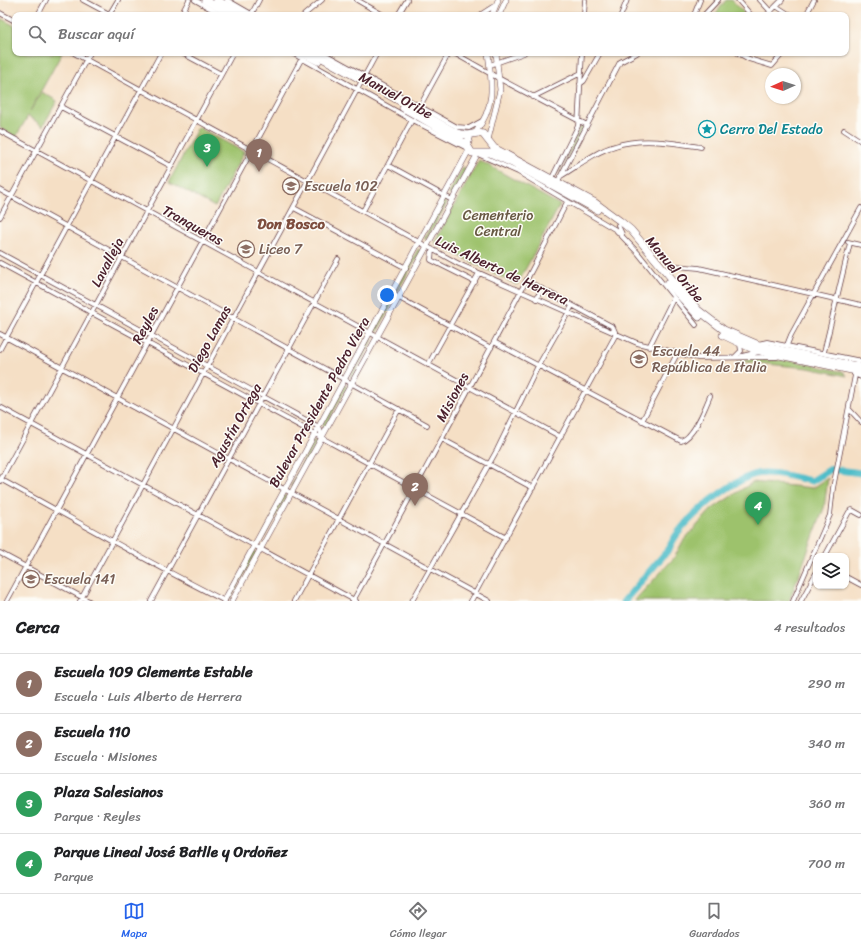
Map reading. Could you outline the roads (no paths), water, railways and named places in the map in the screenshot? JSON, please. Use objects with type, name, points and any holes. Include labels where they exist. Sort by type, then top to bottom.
[{"type":"highway","points":[[205,0],[227,10]]},
{"type":"highway","points":[[217,0],[227,10]]},
{"type":"highway","name":"Manuel Oribe","points":[[302,56],[361,82],[457,132],[483,134],[494,148],[603,207],[631,230],[687,298],[706,318],[724,330],[757,345],[858,367]]},
{"type":"highway","name":"Manuel Oribe","points":[[318,56],[468,148],[480,154],[490,154],[555,181],[603,213],[644,250],[690,309],[721,333],[740,344],[785,357],[858,367]]},
{"type":"highway","points":[[468,148],[473,134]]},
{"type":"highway","points":[[480,154],[487,150],[488,141]]},
{"type":"street","points":[[40,12],[46,0]]},
{"type":"street","points":[[83,0],[105,12]]},
{"type":"street","points":[[112,12],[118,0]]},
{"type":"street","points":[[183,12],[189,0]]},
{"type":"street","points":[[195,0],[227,10]]},
{"type":"street","points":[[252,12],[259,0]]},
{"type":"street","points":[[308,12],[322,0]]},
{"type":"street","points":[[357,0],[378,12]]},
{"type":"street","points":[[400,12],[407,0]]},
{"type":"street","points":[[493,12],[494,6],[498,0]]},
{"type":"street","points":[[501,12],[506,0]]},
{"type":"street","points":[[584,12],[585,0]]},
{"type":"street","points":[[622,12],[627,0]]},
{"type":"street","points":[[695,12],[700,0]]},
{"type":"street","points":[[707,12],[718,0]]},
{"type":"street","points":[[738,0],[748,12]]},
{"type":"street","points":[[760,0],[768,12]]},
{"type":"street","points":[[770,12],[782,0]]},
{"type":"street","points":[[808,12],[814,0]]},
{"type":"street","points":[[485,12],[494,6]]},
{"type":"street","points":[[776,6],[785,12]]},
{"type":"street","points":[[0,13],[12,19]]},
{"type":"street","name":"Luis Alberto de Herrera","points":[[79,56],[420,242],[432,250],[479,273],[616,334],[649,347],[698,358],[785,357]]},
{"type":"street","points":[[0,218],[88,56]]},
{"type":"street","points":[[0,349],[90,181],[159,56]]},
{"type":"street","points":[[188,56],[221,74]]},
{"type":"street","name":"Lavalleja","points":[[0,480],[96,306],[230,56]]},
{"type":"street","name":"Reyles","points":[[7,601],[178,288],[302,56]]},
{"type":"street","points":[[327,56],[361,82],[420,106],[463,128],[475,126],[484,120]]},
{"type":"street","name":"Diego Lamas","points":[[81,599],[172,428],[208,366],[375,56]]},
{"type":"street","points":[[420,106],[447,56]]},
{"type":"street","points":[[459,56],[500,80],[587,125]]},
{"type":"street","points":[[473,134],[484,120],[491,97],[492,74],[488,56]]},
{"type":"street","points":[[488,141],[500,90],[496,56]]},
{"type":"street","points":[[490,65],[497,64],[517,56]]},
{"type":"street","points":[[555,181],[576,131],[578,121],[582,56]]},
{"type":"street","points":[[580,84],[584,81],[598,56]]},
{"type":"street","points":[[555,181],[587,125],[620,62],[631,56]]},
{"type":"street","points":[[743,56],[748,59],[772,66],[780,56]]},
{"type":"street","points":[[533,97],[581,73]]},
{"type":"street","name":"Manuel Oribe","points":[[361,82],[412,120],[468,148]]},
{"type":"street","points":[[61,107],[171,166]]},
{"type":"street","points":[[363,211],[412,120]]},
{"type":"street","points":[[844,130],[861,141]]},
{"type":"street","name":"Tranqueras","points":[[0,131],[314,304],[561,437]]},
{"type":"street","points":[[555,181],[609,148],[620,144],[668,143],[701,147]]},
{"type":"street","name":"Bulevar Presidente Pedro Viera","points":[[224,601],[392,294],[463,162],[468,148]]},
{"type":"street","name":"Manuel Oribe","points":[[480,154],[518,172],[567,202],[612,226],[623,236],[673,299],[696,325]]},
{"type":"street","name":"Bulevar Presidente Pedro Viera","points":[[232,601],[426,246],[470,167],[480,154]]},
{"type":"street","points":[[463,162],[465,167],[470,167]]},
{"type":"street","points":[[388,165],[452,200]]},
{"type":"street","points":[[0,190],[288,349],[352,382],[427,425]]},
{"type":"street","name":"Misiones","points":[[354,601],[470,388],[567,202]]},
{"type":"street","points":[[294,208],[406,268]]},
{"type":"street","points":[[787,345],[791,335],[861,208]]},
{"type":"street","points":[[618,225],[623,236]]},
{"type":"street","points":[[843,241],[861,245]]},
{"type":"street","points":[[824,352],[850,243]]},
{"type":"street","points":[[432,250],[431,260],[475,282]]},
{"type":"street","points":[[0,253],[319,427],[323,434],[322,438]]},
{"type":"street","name":"Agustín Ortega","points":[[151,601],[338,259]]},
{"type":"street","points":[[0,263],[506,538]]},
{"type":"street","points":[[665,271],[676,266],[699,268],[861,305]]},
{"type":"street","points":[[428,365],[479,273]]},
{"type":"street","points":[[471,601],[616,334],[613,328],[527,281]]},
{"type":"street","points":[[536,299],[542,289]]},
{"type":"street","points":[[392,294],[491,348]]},
{"type":"street","points":[[554,306],[558,298]]},
{"type":"street","points":[[649,347],[673,299]]},
{"type":"street","points":[[412,601],[488,464],[538,366],[572,306]]},
{"type":"street","points":[[0,334],[489,601]]},
{"type":"street","points":[[494,342],[673,438],[684,441],[701,416],[710,396]]},
{"type":"street","points":[[757,345],[767,342],[824,352],[858,367],[861,377]]},
{"type":"street","points":[[736,357],[741,351],[740,344]]},
{"type":"street","points":[[736,357],[773,349]]},
{"type":"street","points":[[642,421],[677,354]]},
{"type":"street","points":[[793,601],[830,515],[833,484],[839,451],[858,367]]},
{"type":"street","points":[[0,407],[198,514],[354,601]]},
{"type":"street","points":[[294,601],[399,409]]},
{"type":"street","points":[[849,409],[861,422]]},
{"type":"street","points":[[442,439],[533,488]]},
{"type":"street","points":[[0,480],[113,540],[167,572],[224,601]]},
{"type":"street","points":[[827,553],[849,512],[852,510],[861,514]]},
{"type":"street","points":[[0,553],[81,599],[89,601]]},
{"type":"street","points":[[802,601],[813,579]]},
{"type":"street","points":[[849,579],[861,585]]},
{"type":"waterway","points":[[624,601],[669,549],[674,539],[693,516],[732,485],[745,478],[763,473],[784,475],[812,481],[831,469],[861,473]]},
{"type":"place","name":"Cerro Del Estado","points":[[707,129]]},
{"type":"place","name":"Plaza Salesianos","points":[[207,167]]},
{"type":"place","name":"Escuela 109 Clemente Estable","points":[[259,172]]},
{"type":"place","name":"Escuela 102","points":[[291,186]]},
{"type":"place","name":"Liceo 7","points":[[246,249]]},
{"type":"place","name":"Escuela 44 República de Italia","points":[[639,359]]},
{"type":"place","name":"Escuela 110","points":[[415,506]]},
{"type":"place","name":"Parque Lineal José Batlle y Ordoñez","points":[[758,525]]},
{"type":"place","name":"Escuela 141","points":[[31,579]]},
{"type":"district","name":"Don Bosco","points":[[291,224]]},
{"type":"park label","name":"Cementerio Central","points":[[498,224]]}]
